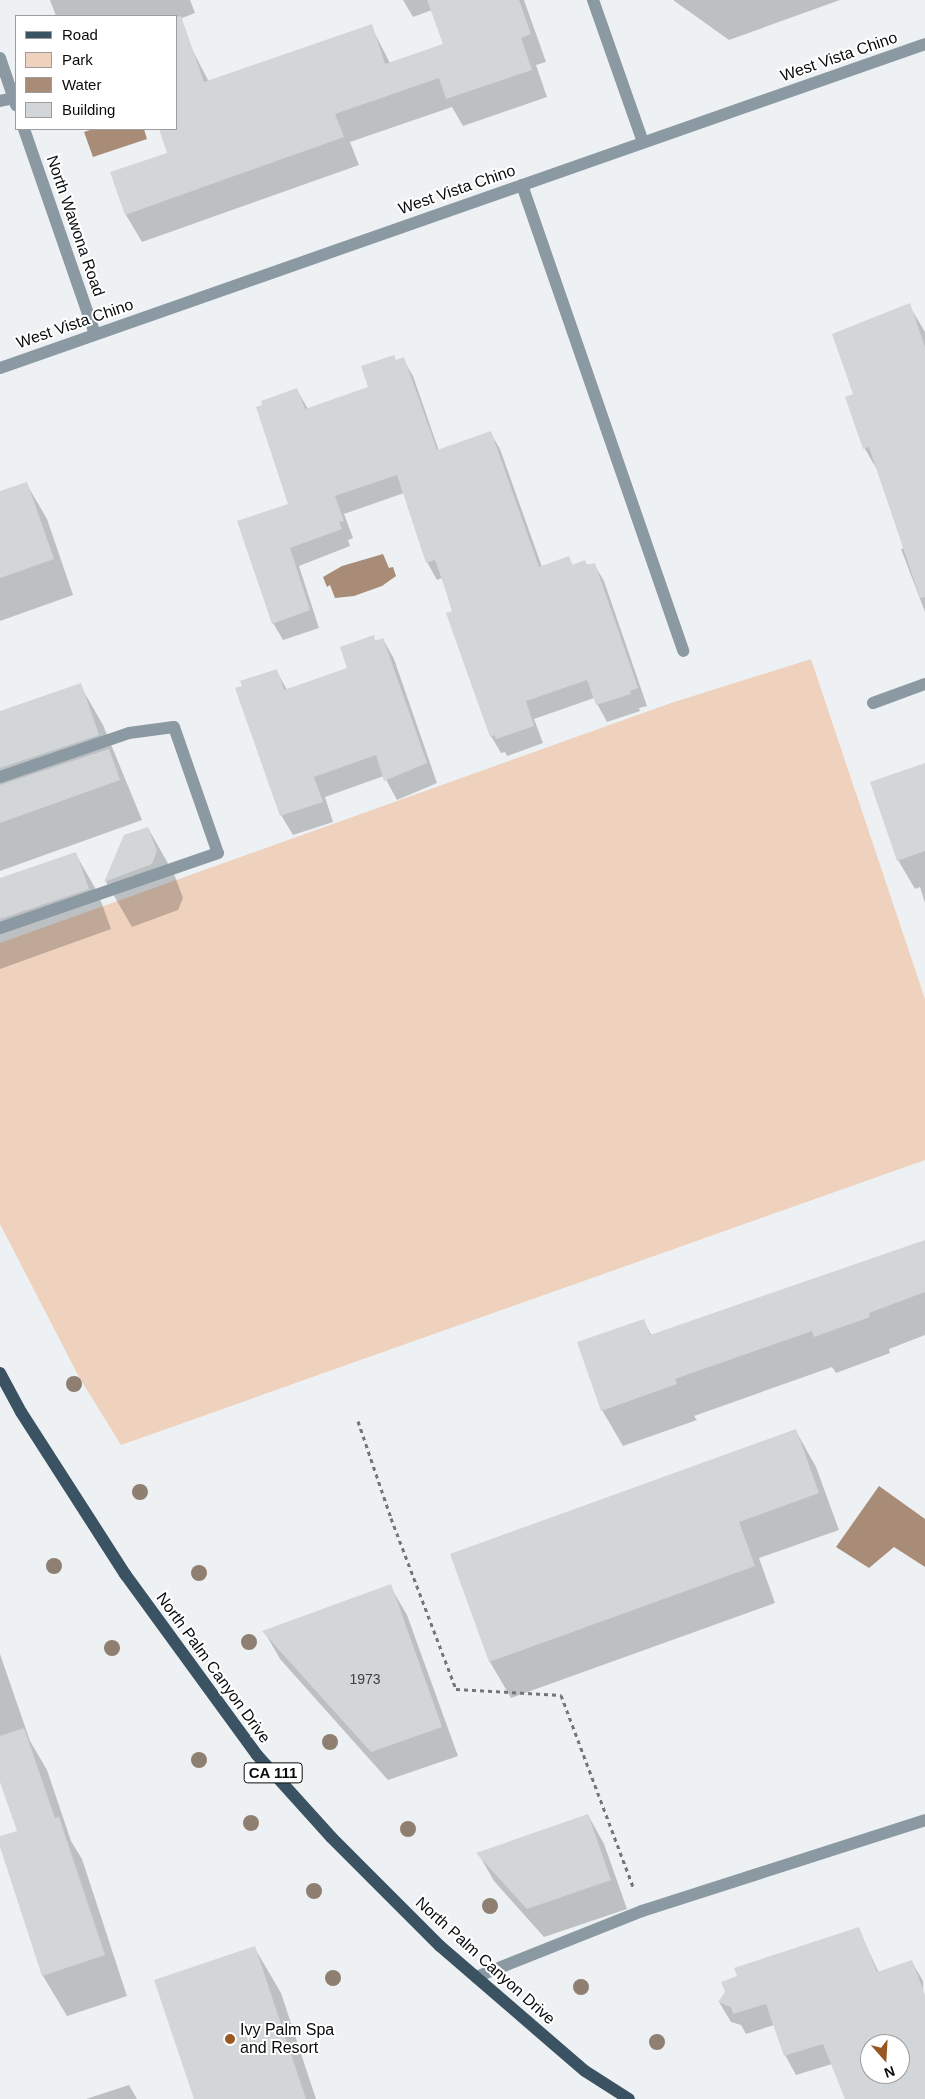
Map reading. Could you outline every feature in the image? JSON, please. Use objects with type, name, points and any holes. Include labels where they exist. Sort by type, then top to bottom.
[{"type":"main road","name":"North Palm Canyon Drive","points":[[0,1373],[21,1412],[126,1574],[256,1755],[331,1837],[440,1946],[585,2071],[629,2099]]},
{"type":"street","points":[[593,0],[643,142]]},
{"type":"street","name":"West Vista Chino","points":[[0,368],[643,142],[924,47]]},
{"type":"street","points":[[0,58],[15,101],[0,101]]},
{"type":"street","name":"North Wawona Road","points":[[24,130],[95,334]]},
{"type":"street","points":[[522,185],[683,651]]},
{"type":"street","points":[[873,702],[925,684]]},
{"type":"street","points":[[0,777],[129,733],[174,728],[218,853],[0,928]]},
{"type":"street","points":[[476,1977],[642,1911],[925,1820]]},
{"type":"path","points":[[358,1421],[391,1518],[456,1690],[561,1696],[642,1911]]},
{"type":"green space","points":[[811,659],[925,999],[925,1160],[121,1445],[79,1377],[0,1224],[0,943],[671,703]]},
{"type":"water","points":[[90,130],[144,130],[147,139],[93,157],[84,132]]},
{"type":"water","points":[[383,554],[389,568],[393,567],[396,576],[382,586],[354,596],[335,598],[330,585],[327,587],[323,577],[342,566]]},
{"type":"water","points":[[879,1486],[925,1519],[925,1567],[894,1547],[869,1568],[836,1547]]},
{"type":"building","points":[[427,0],[519,0],[531,34],[521,38],[532,70],[446,99],[439,78],[335,114],[344,137],[125,215],[110,172],[167,153],[159,130],[178,130],[178,17],[181,16],[204,82],[372,24],[385,64],[443,44]]},
{"type":"building","points":[[910,303],[925,347],[925,597],[920,598],[869,447],[863,449],[845,397],[853,394],[832,334]]},
{"type":"building","points":[[394,355],[396,360],[404,357],[437,450],[491,431],[539,567],[569,556],[572,565],[585,560],[587,565],[595,563],[638,688],[630,691],[631,694],[596,705],[587,680],[526,701],[534,726],[496,739],[494,735],[490,737],[446,613],[453,611],[435,560],[426,563],[397,475],[335,496],[344,521],[339,522],[342,529],[290,548],[310,610],[272,624],[237,521],[288,504],[256,407],[262,405],[261,401],[297,388],[305,409],[368,387],[361,366]]},
{"type":"building","points":[[27,482],[54,559],[0,578],[0,491]]},
{"type":"building","points":[[374,635],[375,641],[383,638],[427,763],[384,781],[376,755],[314,777],[323,802],[280,816],[235,688],[242,686],[240,681],[277,669],[284,690],[347,668],[340,647]]},
{"type":"building","points":[[81,683],[99,735],[0,768],[0,711]]},
{"type":"building","points":[[109,749],[120,780],[0,823],[0,785]]},
{"type":"building","points":[[925,763],[925,851],[897,861],[870,782]]},
{"type":"building","points":[[148,827],[157,851],[152,864],[104,882],[124,835]]},
{"type":"building","points":[[76,852],[89,889],[0,919],[0,878]]},
{"type":"building","points":[[925,1240],[925,1292],[869,1313],[870,1317],[814,1337],[812,1331],[675,1379],[677,1384],[601,1411],[577,1342],[644,1319],[650,1335]]},
{"type":"building","points":[[796,1429],[819,1493],[739,1522],[755,1566],[489,1662],[450,1554]]},
{"type":"building","points":[[391,1584],[442,1727],[371,1752],[262,1631]]},
{"type":"building","points":[[24,1728],[55,1818],[59,1817],[105,1955],[42,1976],[0,1847],[0,1836],[17,1831],[0,1782],[0,1736]]},
{"type":"building","points":[[588,1814],[611,1880],[527,1909],[476,1853]]},
{"type":"building","points":[[859,1927],[877,1972],[912,1960],[925,1995],[925,2099],[845,2099],[823,2044],[784,2056],[766,2004],[733,2014],[731,2007],[718,2002],[725,1992],[721,1982],[737,1976],[734,1968]]},
{"type":"building","name":"Ivy Palm Spa and Resort","points":[[255,1946],[306,2099],[194,2099],[154,1980]]},
{"type":"place","name":"Ivy Palm Spa and Resort","points":[[230,2039]]}]
